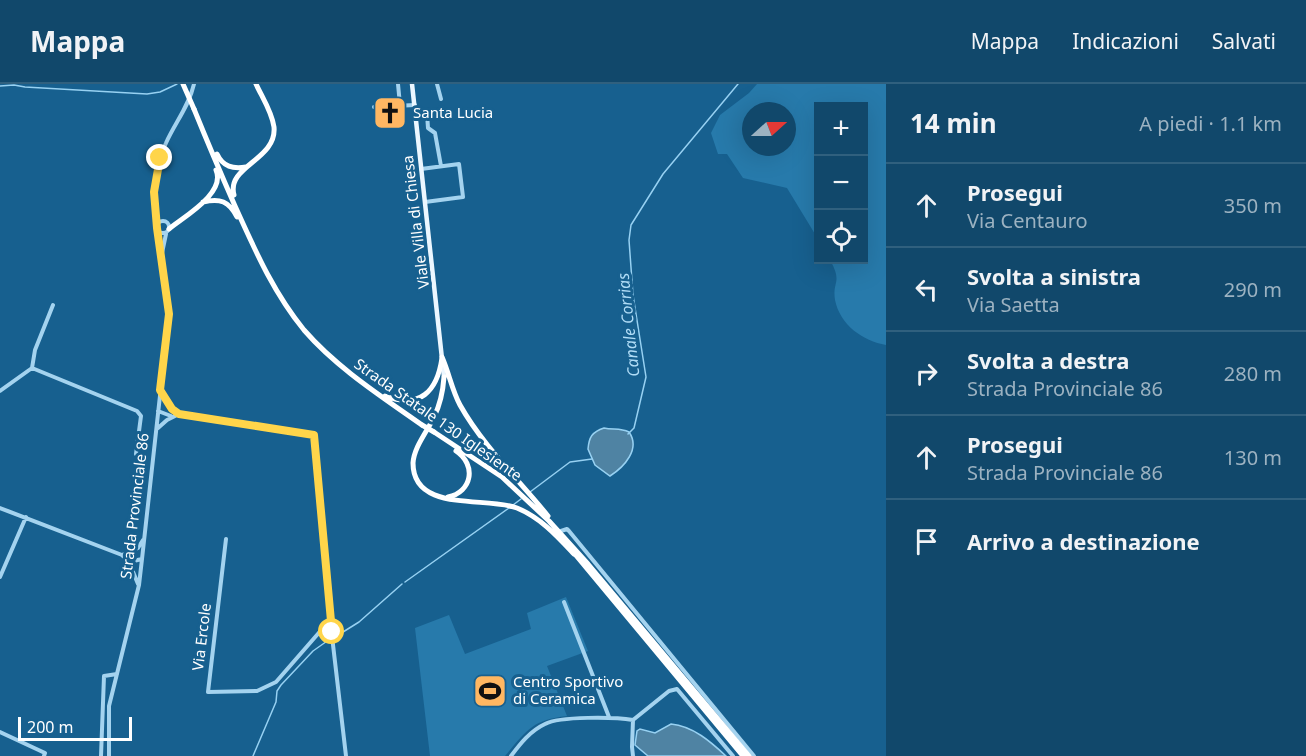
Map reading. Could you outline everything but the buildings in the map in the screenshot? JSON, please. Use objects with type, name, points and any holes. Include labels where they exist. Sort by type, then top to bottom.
[{"type":"highway","name":"Strada Statale 130 Iglesiente","points":[[183,84],[262,266],[279,296],[305,331],[336,361],[378,393],[528,496],[749,756]]},
{"type":"highway","points":[[251,242],[247,224],[233,190],[236,178],[267,150],[274,131],[270,113],[256,84]]},
{"type":"highway","points":[[203,132],[223,164],[235,168],[248,166]]},
{"type":"highway","points":[[167,226],[180,220],[203,202],[216,188],[219,180],[203,132]]},
{"type":"highway","points":[[203,202],[218,199],[226,202],[234,211],[251,242]]},
{"type":"highway","points":[[388,400],[408,400],[423,396],[435,385],[440,373],[442,357]]},
{"type":"highway","points":[[442,357],[455,395],[464,412],[484,440],[524,486],[528,496],[588,564]]},
{"type":"highway","points":[[444,377],[438,407],[417,449],[413,465],[416,478],[424,489],[445,498],[505,504],[514,507],[539,520],[574,554]]},
{"type":"highway","points":[[434,433],[464,457],[470,467],[466,486],[458,494],[445,498]]},
{"type":"highway","name":"Strada Statale 130 Iglesiente","points":[[549,521],[743,756]]},
{"type":"main road","name":"Viale Villa di Chiesa","points":[[412,84],[444,377]]},
{"type":"street","name":"Strada Provinciale 86","points":[[109,756],[110,706],[139,585],[169,314],[154,192],[160,158],[191,96],[194,84]]},
{"type":"street","points":[[398,84],[400,105]]},
{"type":"street","points":[[437,84],[441,99]]},
{"type":"street","points":[[374,107],[415,105]]},
{"type":"street","points":[[427,114],[428,128],[435,133],[441,166]]},
{"type":"street","points":[[422,169],[459,164],[463,197],[425,201]]},
{"type":"street","points":[[156,209],[167,226]]},
{"type":"street","name":"Strada Provinciale 86","points":[[162,257],[167,226]]},
{"type":"street","points":[[167,226],[163,234],[158,228],[167,226]]},
{"type":"street","points":[[0,391],[32,368],[39,340],[53,305]]},
{"type":"street","points":[[32,368],[137,411],[141,416],[136,454]]},
{"type":"street","points":[[160,390],[172,409],[179,414]]},
{"type":"street","points":[[158,411],[166,408],[172,409]]},
{"type":"street","points":[[158,411],[172,416]]},
{"type":"street","points":[[156,429],[172,416],[179,414],[314,435],[330,619],[346,756]]},
{"type":"street","points":[[0,508],[122,555],[129,562],[139,585]]},
{"type":"street","points":[[0,577],[26,517]]},
{"type":"street","points":[[561,531],[567,529],[570,531],[754,756]]},
{"type":"street","points":[[122,555],[138,548],[145,538]]},
{"type":"street","name":"Via Ercole","points":[[226,539],[208,692],[257,692],[276,682],[330,619]]},
{"type":"street","points":[[129,553],[142,559]]},
{"type":"street","points":[[129,562],[142,559]]},
{"type":"street","points":[[564,602],[609,717]]},
{"type":"street","points":[[101,756],[104,676],[117,674]]},
{"type":"street","points":[[511,756],[533,731],[547,722],[609,717],[633,720],[669,691],[677,689],[733,756]]},
{"type":"street","points":[[633,720],[633,756]]},
{"type":"street","points":[[0,732],[44,754]]},
{"type":"shaded area","points":[[757,84],[886,84],[886,345],[861,336],[842,317],[835,300],[837,278],[832,264],[868,264],[868,102],[814,102],[814,232],[787,188],[743,178],[727,154],[718,154],[711,133],[720,115]]},
{"type":"shaded area","points":[[604,428],[629,432],[633,445],[625,463],[610,476],[595,465],[588,449],[592,436]]},
{"type":"shaded area","name":"Centro Sportivo di Ceramica","points":[[566,597],[588,651],[547,666],[567,716],[546,720],[531,728],[505,756],[430,756],[415,628],[449,615],[465,654],[531,629],[527,613]]},
{"type":"shaded area","points":[[671,724],[694,731],[726,756],[648,756],[635,745],[637,731],[640,729],[655,733]]},
{"type":"waterway","points":[[0,86],[147,94],[160,92],[177,84]]},
{"type":"waterway","name":"Canale Corrias","points":[[628,434],[634,428],[646,377],[633,295],[629,240],[631,225],[663,174],[738,84]]},
{"type":"waterway","name":"Canale Corrias","points":[[530,492],[570,462],[592,459]]},
{"type":"waterway","name":"Canale Corrias","points":[[513,505],[521,499]]},
{"type":"waterway","name":"Canale Corrias","points":[[405,582],[509,508]]},
{"type":"waterway","name":"Canale Corrias","points":[[335,637],[359,622],[402,584]]},
{"type":"waterway","name":"Canale Corrias","points":[[253,756],[276,702],[277,691],[313,651],[330,639]]},
{"type":"place","name":"Santa Lucia","points":[[390,113]]},
{"type":"place","name":"Centro Sportivo di Ceramica","points":[[490,691]]},
{"type":"route","points":[[160,158],[154,192],[169,314],[160,390],[172,409],[179,414],[314,435],[332,632]]}]
